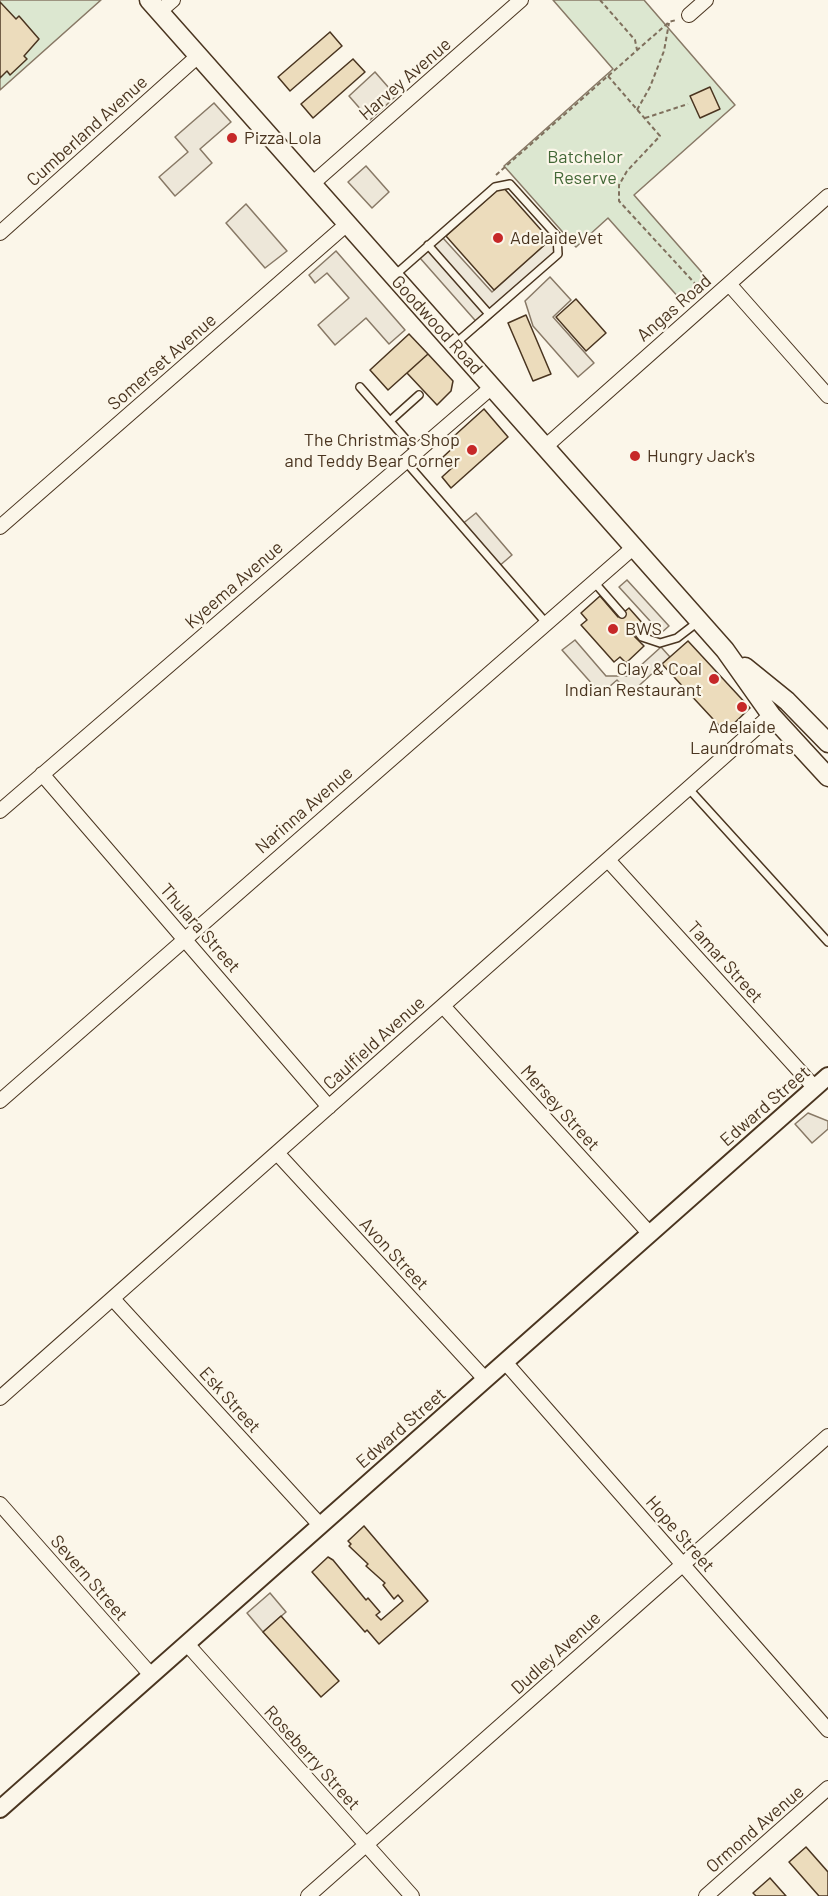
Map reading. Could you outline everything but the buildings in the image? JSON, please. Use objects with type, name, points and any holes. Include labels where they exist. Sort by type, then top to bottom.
[{"type":"main road","name":"Goodwood Road","points":[[160,4],[198,56],[725,650],[771,715],[828,777]]},
{"type":"main road","name":"Goodwood Road","points":[[725,650],[787,701],[828,743]]},
{"type":"street","name":"Harvey Avenue","points":[[312,184],[521,0]]},
{"type":"street","points":[[689,15],[706,0]]},
{"type":"street","name":"Cumberland Avenue","points":[[0,233],[198,56]]},
{"type":"street","name":"Angas Road","points":[[545,447],[828,196]]},
{"type":"street","name":"Somerset Avenue","points":[[0,527],[348,224]]},
{"type":"street","points":[[729,284],[828,396]]},
{"type":"street","name":"Kyeema Avenue","points":[[0,811],[492,387]]},
{"type":"street","name":"Narinna Avenue","points":[[0,1101],[633,547]]},
{"type":"street","name":"Caulfield Avenue","points":[[0,1398],[771,715]]},
{"type":"street","name":"Thulara Street","points":[[42,774],[329,1107]]},
{"type":"street","name":"Tamar Street","points":[[608,860],[822,1082]]},
{"type":"street","name":"Mersey Street","points":[[443,1006],[650,1234]]},
{"type":"street","name":"Edward Street","points":[[0,1809],[822,1082]]},
{"type":"street","name":"Avon Street","points":[[277,1153],[485,1379]]},
{"type":"street","name":"Esk Street","points":[[113,1299],[320,1526]]},
{"type":"street","name":"Hope Street","points":[[506,1362],[828,1730]]},
{"type":"street","name":"Dudley Avenue","points":[[308,1896],[828,1436]]},
{"type":"street","name":"Severn Street","points":[[0,1504],[151,1675]]},
{"type":"street","name":"Roseberry Street","points":[[187,1644],[412,1896]]},
{"type":"street","name":"Ormond Avenue","points":[[706,1896],[828,1788]]},
{"type":"lane","points":[[394,276],[495,187],[510,183],[557,236],[558,254],[454,345]]},
{"type":"lane","points":[[429,245],[489,314]]},
{"type":"lane","points":[[360,387],[417,452]]},
{"type":"lane","points":[[390,421],[419,394]]},
{"type":"lane","points":[[406,462],[547,624]]},
{"type":"lane","points":[[594,582],[622,614]]},
{"type":"lane","points":[[638,632],[660,643],[677,638],[699,621]]},
{"type":"lane","points":[[688,789],[828,942]]},
{"type":"path","points":[[600,0],[635,40],[637,50]]},
{"type":"path","points":[[493,177],[669,22],[689,15]]},
{"type":"path","points":[[637,110],[650,87],[661,58],[669,22]]},
{"type":"path","points":[[608,76],[660,136],[627,171],[619,184],[619,201],[710,300]]},
{"type":"path","points":[[645,118],[688,104]]},
{"type":"green space","points":[[0,0],[101,0],[0,90]]},
{"type":"green space","name":"Batchelor Reserve","points":[[553,0],[644,0],[735,105],[634,195],[706,277],[680,299],[608,218],[576,247],[504,166],[613,69]]},
{"type":"shaded area","points":[[375,72],[396,96],[370,120],[349,96]]},
{"type":"shaded area","points":[[214,103],[231,122],[200,149],[212,163],[175,196],[159,177],[188,152],[175,137]]},
{"type":"shaded area","points":[[366,166],[389,192],[372,208],[348,182]]},
{"type":"shaded area","points":[[246,204],[287,251],[265,268],[226,223]]},
{"type":"shaded area","points":[[443,238],[492,292],[550,240],[562,254],[481,327],[420,258]]},
{"type":"shaded area","points":[[336,251],[405,330],[389,344],[366,318],[335,345],[318,325],[349,298],[327,273],[315,283],[309,275]]},
{"type":"shaded area","points":[[550,277],[571,300],[553,317],[594,363],[578,377],[533,326],[525,301]]},
{"type":"shaded area","points":[[476,513],[512,555],[498,567],[461,525]]},
{"type":"shaded area","points":[[627,580],[669,626],[661,633],[619,587]]},
{"type":"shaded area","points":[[575,640],[606,676],[629,676],[661,647],[670,657],[630,694],[617,680],[601,694],[562,650]]},
{"type":"shaded area","points":[[808,1113],[828,1121],[828,1129],[812,1143],[795,1124]]},
{"type":"shaded area","points":[[270,1593],[286,1612],[263,1632],[247,1613]]},
{"type":"place","name":"Pizza Lola","points":[[232,138]]},
{"type":"place","name":"AdelaideVet","points":[[498,238]]},
{"type":"place","name":"The Christmas Shop and Teddy Bear Corner","points":[[472,450]]},
{"type":"place","name":"Hungry Jack's","points":[[635,456]]},
{"type":"place","name":"BWS","points":[[613,629]]},
{"type":"place","name":"Clay & Coal Indian Restaurant","points":[[714,679]]},
{"type":"place","name":"Adelaide Laundromats","points":[[742,707]]}]
